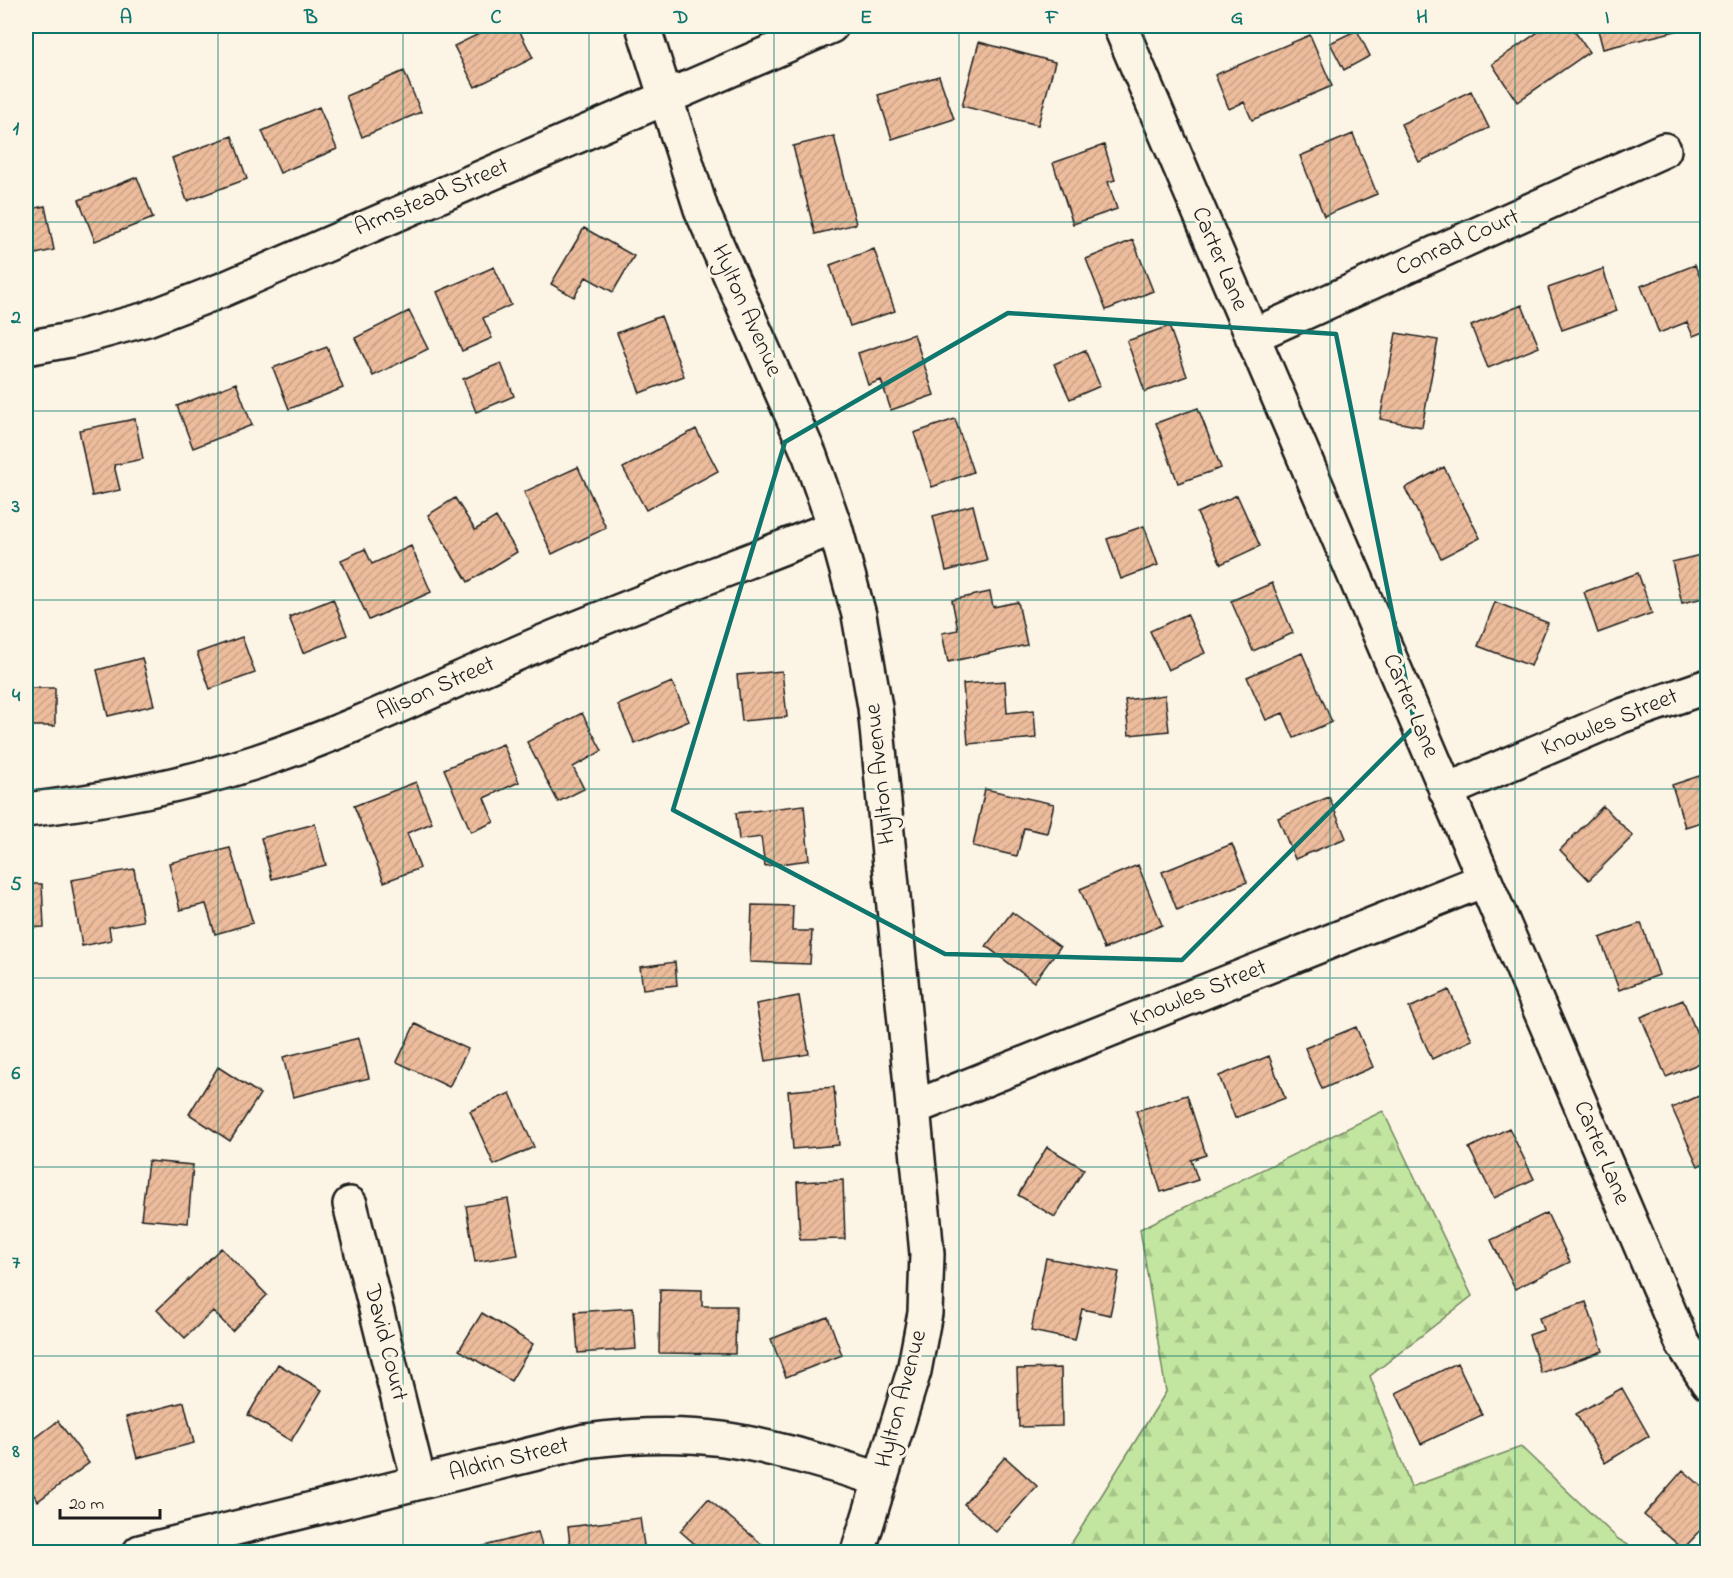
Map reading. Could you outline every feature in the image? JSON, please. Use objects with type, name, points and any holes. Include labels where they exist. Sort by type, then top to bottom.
[{"type":"street","name":"Hylton Avenue","points":[[643,26],[701,209],[810,456],[835,527],[859,615],[874,707],[927,1254],[924,1313],[915,1371],[858,1552]]},
{"type":"street","name":"Armstead Street","points":[[26,348],[70,340],[147,319],[222,290],[831,26]]},
{"type":"street","name":"Carter Lane","points":[[1120,26],[1682,1342],[1707,1383]]},
{"type":"street","name":"Conrad Court","points":[[1252,336],[1664,150]]},
{"type":"street","name":"Alison Street","points":[[26,810],[75,804],[166,787],[256,762],[378,715],[549,640],[835,527]]},
{"type":"street","name":"Knowles Street","points":[[1446,791],[1621,716],[1707,686]]},
{"type":"street","name":"Knowles Street","points":[[913,1108],[1484,880]]},
{"type":"street","name":"David Court","points":[[350,1204],[419,1482]]},
{"type":"street","name":"Aldrin Street","points":[[140,1552],[585,1441],[622,1436],[672,1435],[722,1439],[783,1451],[880,1479]]},
{"type":"highlighted area","points":[[1008,313],[1336,334],[1415,726],[1182,960],[945,954],[673,810],[785,442]]},
{"type":"green space","points":[[1383,1111],[1472,1296],[1370,1376],[1411,1487],[1521,1447],[1618,1539],[1640,1552],[1066,1552],[1166,1392],[1140,1229]]},
{"type":"building","points":[[495,26],[517,26],[533,58],[475,87],[454,46]]},
{"type":"building","points":[[1547,26],[1571,26],[1589,52],[1517,102],[1492,64]]},
{"type":"building","points":[[1597,26],[1679,26],[1680,30],[1603,49]]},
{"type":"building","points":[[1357,30],[1370,56],[1344,70],[1330,43]]},
{"type":"building","points":[[1310,35],[1332,86],[1252,120],[1244,102],[1229,109],[1215,75]]},
{"type":"building","points":[[979,42],[1055,62],[1038,125],[962,106]]},
{"type":"building","points":[[404,71],[421,112],[362,137],[346,96]]},
{"type":"building","points":[[939,76],[954,119],[892,139],[878,95]]},
{"type":"building","points":[[1471,91],[1489,128],[1419,162],[1401,124]]},
{"type":"building","points":[[319,107],[337,149],[280,173],[262,131]]},
{"type":"building","points":[[1353,134],[1377,194],[1324,216],[1300,156]]},
{"type":"building","points":[[232,136],[247,179],[187,201],[172,158]]},
{"type":"building","points":[[834,136],[856,224],[815,234],[793,146]]},
{"type":"building","points":[[1104,145],[1115,180],[1108,182],[1117,209],[1073,224],[1053,163]]},
{"type":"building","points":[[137,177],[153,218],[95,241],[79,200]]},
{"type":"building","points":[[45,206],[54,250],[26,256],[26,210]]},
{"type":"building","points":[[584,228],[634,256],[613,292],[586,277],[574,297],[551,284]]},
{"type":"building","points":[[1133,240],[1153,291],[1106,310],[1086,259]]},
{"type":"building","points":[[874,249],[895,311],[850,326],[830,265]]},
{"type":"building","points":[[1695,265],[1708,297],[1708,330],[1693,336],[1687,322],[1659,333],[1641,286]]},
{"type":"building","points":[[494,267],[511,305],[483,318],[492,338],[462,351],[437,292]]},
{"type":"building","points":[[1603,269],[1617,311],[1562,330],[1548,288]]},
{"type":"building","points":[[1522,305],[1539,347],[1488,368],[1471,326]]},
{"type":"building","points":[[409,311],[428,349],[373,376],[355,338]]},
{"type":"building","points":[[661,316],[684,376],[640,393],[617,333]]},
{"type":"building","points":[[1169,326],[1187,376],[1145,392],[1127,341]]},
{"type":"building","points":[[1396,333],[1438,340],[1422,427],[1380,419]]},
{"type":"building","points":[[914,334],[934,395],[891,410],[881,380],[868,385],[858,353]]},
{"type":"building","points":[[327,347],[343,388],[289,409],[273,368]]},
{"type":"building","points":[[1085,350],[1100,386],[1070,399],[1054,364]]},
{"type":"building","points":[[501,363],[514,396],[476,412],[463,379]]},
{"type":"building","points":[[236,383],[252,425],[193,448],[177,406]]},
{"type":"building","points":[[1198,408],[1221,468],[1178,483],[1156,423]]},
{"type":"building","points":[[135,419],[143,459],[114,465],[120,490],[92,496],[79,430]]},
{"type":"building","points":[[955,419],[973,472],[932,487],[914,433]]},
{"type":"building","points":[[696,429],[718,471],[646,510],[623,468]]},
{"type":"building","points":[[26,442],[29,442],[30,485],[26,485]]},
{"type":"building","points":[[578,467],[606,528],[552,554],[524,492]]},
{"type":"building","points":[[1444,467],[1480,538],[1441,558],[1405,488]]},
{"type":"building","points":[[1237,495],[1260,546],[1221,564],[1197,513]]},
{"type":"building","points":[[455,498],[475,530],[496,517],[517,552],[468,582],[428,515]]},
{"type":"building","points":[[973,505],[987,561],[946,571],[933,516]]},
{"type":"building","points":[[1144,526],[1158,565],[1121,579],[1107,539]]},
{"type":"building","points":[[411,546],[431,592],[369,620],[341,560],[365,549],[372,564]]},
{"type":"building","points":[[1708,553],[1708,597],[1682,603],[1672,562]]},
{"type":"building","points":[[1638,573],[1652,613],[1598,633],[1584,592]]},
{"type":"building","points":[[1272,583],[1293,633],[1253,651],[1231,601]]},
{"type":"building","points":[[990,592],[993,607],[1018,602],[1027,645],[948,662],[942,633],[958,630],[952,600]]},
{"type":"building","points":[[333,599],[347,635],[303,653],[289,617]]},
{"type":"building","points":[[1495,602],[1548,623],[1531,666],[1478,646]]},
{"type":"building","points":[[1187,614],[1205,653],[1168,670],[1150,631]]},
{"type":"building","points":[[242,637],[255,673],[210,689],[197,653]]},
{"type":"building","points":[[1302,653],[1332,722],[1294,738],[1283,713],[1266,720],[1247,677]]},
{"type":"building","points":[[142,658],[154,705],[108,716],[97,670]]},
{"type":"building","points":[[782,671],[787,717],[742,721],[737,675]]},
{"type":"building","points":[[1005,681],[1007,713],[1034,710],[1036,738],[968,744],[963,684]]},
{"type":"building","points":[[672,682],[689,721],[635,744],[618,705]]},
{"type":"building","points":[[26,688],[55,688],[55,726],[26,726]]},
{"type":"building","points":[[1165,695],[1169,731],[1129,735],[1125,700]]},
{"type":"building","points":[[582,713],[602,751],[573,767],[584,789],[558,802],[527,742]]},
{"type":"building","points":[[503,744],[519,782],[484,798],[494,822],[471,832],[444,769]]},
{"type":"building","points":[[1708,773],[1708,820],[1685,827],[1672,785]]},
{"type":"building","points":[[416,782],[432,823],[407,833],[420,868],[384,882],[354,806]]},
{"type":"building","points":[[985,789],[1054,804],[1047,833],[1024,828],[1017,856],[973,846]]},
{"type":"building","points":[[1329,797],[1346,838],[1295,859],[1278,818]]},
{"type":"building","points":[[804,805],[809,860],[765,866],[761,837],[739,840],[736,813]]},
{"type":"building","points":[[1603,806],[1633,836],[1589,880],[1560,850]]},
{"type":"building","points":[[315,824],[326,865],[272,879],[261,838]]},
{"type":"building","points":[[1232,844],[1247,882],[1177,910],[1162,872]]},
{"type":"building","points":[[230,848],[253,923],[215,934],[206,904],[180,910],[169,863]]},
{"type":"building","points":[[1138,865],[1162,925],[1104,949],[1080,889]]},
{"type":"building","points":[[134,869],[143,921],[109,927],[111,940],[82,946],[71,880]]},
{"type":"building","points":[[26,884],[42,884],[44,927],[26,928]]},
{"type":"building","points":[[752,905],[793,906],[792,931],[812,931],[810,964],[750,962]]},
{"type":"building","points":[[1012,912],[1060,947],[1034,982],[986,946]]},
{"type":"building","points":[[1641,923],[1659,975],[1619,990],[1600,938]]},
{"type":"building","points":[[675,962],[677,985],[643,989],[640,967]]},
{"type":"building","points":[[1449,990],[1472,1040],[1432,1059],[1409,1008]]},
{"type":"building","points":[[799,996],[809,1054],[766,1061],[756,1004]]},
{"type":"building","points":[[1683,1000],[1708,1060],[1666,1077],[1641,1017]]},
{"type":"building","points":[[415,1024],[468,1049],[449,1087],[397,1062]]},
{"type":"building","points":[[1356,1027],[1373,1067],[1322,1089],[1305,1048]]},
{"type":"building","points":[[359,1038],[369,1078],[293,1097],[283,1057]]},
{"type":"building","points":[[1269,1056],[1285,1098],[1235,1118],[1219,1076]]},
{"type":"building","points":[[218,1067],[260,1094],[230,1141],[189,1114]]},
{"type":"building","points":[[834,1087],[839,1145],[793,1149],[788,1091]]},
{"type":"building","points":[[1708,1092],[1708,1161],[1698,1166],[1672,1108]]},
{"type":"building","points":[[510,1093],[534,1147],[494,1165],[470,1111]]},
{"type":"building","points":[[1187,1095],[1206,1155],[1191,1160],[1198,1180],[1161,1192],[1136,1111]]},
{"type":"building","points":[[1509,1128],[1534,1179],[1494,1198],[1469,1148]]},
{"type":"building","points":[[1047,1147],[1084,1169],[1055,1217],[1018,1195]]},
{"type":"building","points":[[148,1161],[193,1165],[188,1223],[141,1219]]},
{"type":"building","points":[[843,1180],[845,1239],[800,1240],[797,1182]]},
{"type":"building","points":[[508,1199],[518,1255],[475,1262],[466,1206]]},
{"type":"building","points":[[1547,1213],[1570,1262],[1515,1289],[1491,1240]]},
{"type":"building","points":[[221,1248],[267,1295],[232,1331],[213,1311],[185,1338],[157,1310]]},
{"type":"building","points":[[1046,1258],[1119,1272],[1110,1315],[1082,1309],[1075,1340],[1031,1331]]},
{"type":"building","points":[[660,1289],[702,1290],[702,1306],[736,1306],[735,1354],[659,1353]]},
{"type":"building","points":[[1586,1302],[1603,1351],[1541,1373],[1529,1335],[1543,1330],[1539,1318]]},
{"type":"building","points":[[633,1308],[636,1349],[578,1353],[575,1312]]},
{"type":"building","points":[[482,1313],[533,1344],[511,1381],[459,1350]]},
{"type":"building","points":[[828,1317],[842,1355],[786,1377],[771,1339]]},
{"type":"building","points":[[1457,1363],[1482,1415],[1421,1444],[1396,1393]]},
{"type":"building","points":[[278,1364],[322,1390],[291,1441],[248,1415]]},
{"type":"building","points":[[1061,1368],[1062,1426],[1019,1427],[1017,1369]]},
{"type":"building","points":[[1622,1388],[1649,1436],[1605,1463],[1576,1414]]},
{"type":"building","points":[[184,1402],[194,1443],[137,1458],[126,1417]]},
{"type":"building","points":[[58,1421],[89,1463],[38,1501],[26,1484],[26,1445]]},
{"type":"building","points":[[1005,1457],[1037,1486],[996,1532],[964,1504]]},
{"type":"building","points":[[1683,1470],[1708,1492],[1708,1523],[1683,1549],[1644,1515]]},
{"type":"building","points":[[708,1499],[771,1552],[691,1552],[697,1546],[680,1531]]},
{"type":"building","points":[[640,1518],[645,1552],[571,1552],[568,1527]]},
{"type":"building","points":[[538,1532],[544,1552],[461,1552]]}]
